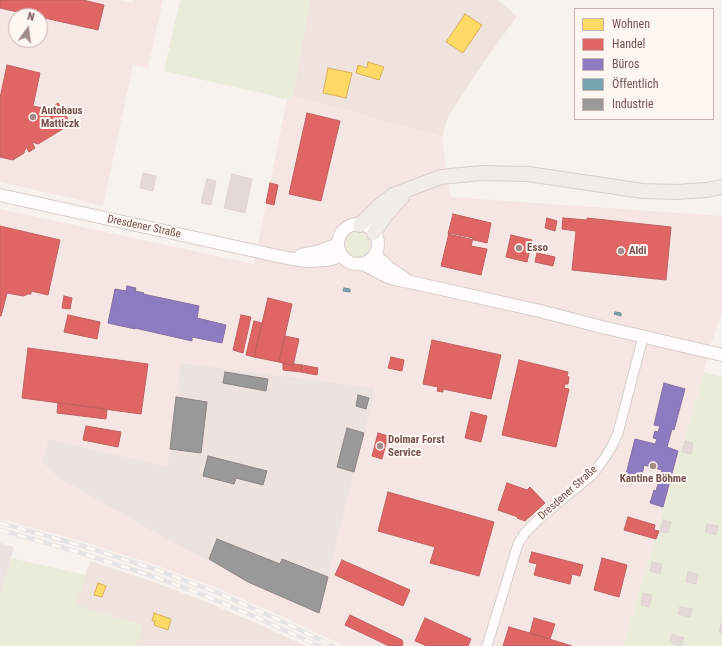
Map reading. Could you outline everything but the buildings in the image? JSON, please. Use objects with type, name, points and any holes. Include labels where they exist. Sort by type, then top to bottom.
[{"type":"main road","points":[[360,224],[393,195],[441,177],[481,173],[528,174],[643,191],[676,192],[706,190],[722,187]]},
{"type":"main road","points":[[374,232],[394,205],[413,187]]},
{"type":"main road","name":"Dresdener Straße","points":[[0,195],[287,258],[306,261],[327,260],[342,256]]},
{"type":"main road","points":[[363,264],[375,255],[378,244],[377,240],[374,232],[368,227],[360,224],[352,225],[345,229],[340,236],[338,250],[346,261],[352,264],[363,264],[386,276],[722,355]]},
{"type":"main road","name":"Dresdener Straße","points":[[287,258],[317,252],[338,244]]},
{"type":"main road","points":[[375,255],[389,268],[410,282]]},
{"type":"street","name":"Dresdener Straße","points":[[487,646],[518,544],[525,533],[542,516],[592,475],[612,446],[618,433],[643,337]]},
{"type":"shaded area","points":[[0,0],[120,0],[132,3],[133,0],[163,0],[148,68],[133,65],[103,206],[0,182]]},
{"type":"shaded area","points":[[310,0],[498,0],[517,16],[477,72],[448,117],[442,137],[293,96]]},
{"type":"shaded area","points":[[293,96],[442,137],[450,197],[722,216],[722,313],[711,344],[623,646],[343,646],[290,620],[217,588],[158,566],[84,542],[0,519],[0,209],[254,264],[287,99]]},
{"type":"shaded area","points":[[181,363],[374,388],[373,398],[319,613],[248,582],[160,535],[59,478],[42,461],[49,439],[167,467]]},
{"type":"shaded area","points":[[0,543],[14,547],[0,598]]},
{"type":"shaded area","points":[[90,561],[199,599],[306,646],[137,646],[143,626],[75,605]]},
{"type":"green space","points":[[180,0],[310,0],[293,96],[287,99],[164,71]]},
{"type":"green space","points":[[357,232],[366,236],[370,245],[366,254],[357,258],[348,254],[344,245],[348,236]]},
{"type":"green space","points":[[704,372],[722,377],[722,646],[623,646]]},
{"type":"green space","points":[[11,558],[86,575],[76,605],[143,626],[137,646],[0,646],[0,598]]},
{"type":"railway","points":[[0,523],[83,546],[157,570],[216,592],[333,646]]},
{"type":"railway","points":[[0,530],[78,552],[149,575],[201,594],[319,646]]},
{"type":"place","name":"Autohaus Matticzk","points":[[33,117]]},
{"type":"place","name":"Esso","points":[[519,248]]},
{"type":"place","name":"Aldi","points":[[621,251]]},
{"type":"place","name":"Dolmar Forst Service","points":[[380,446]]},
{"type":"place","name":"Kantine Böhme","points":[[653,466]]}]
